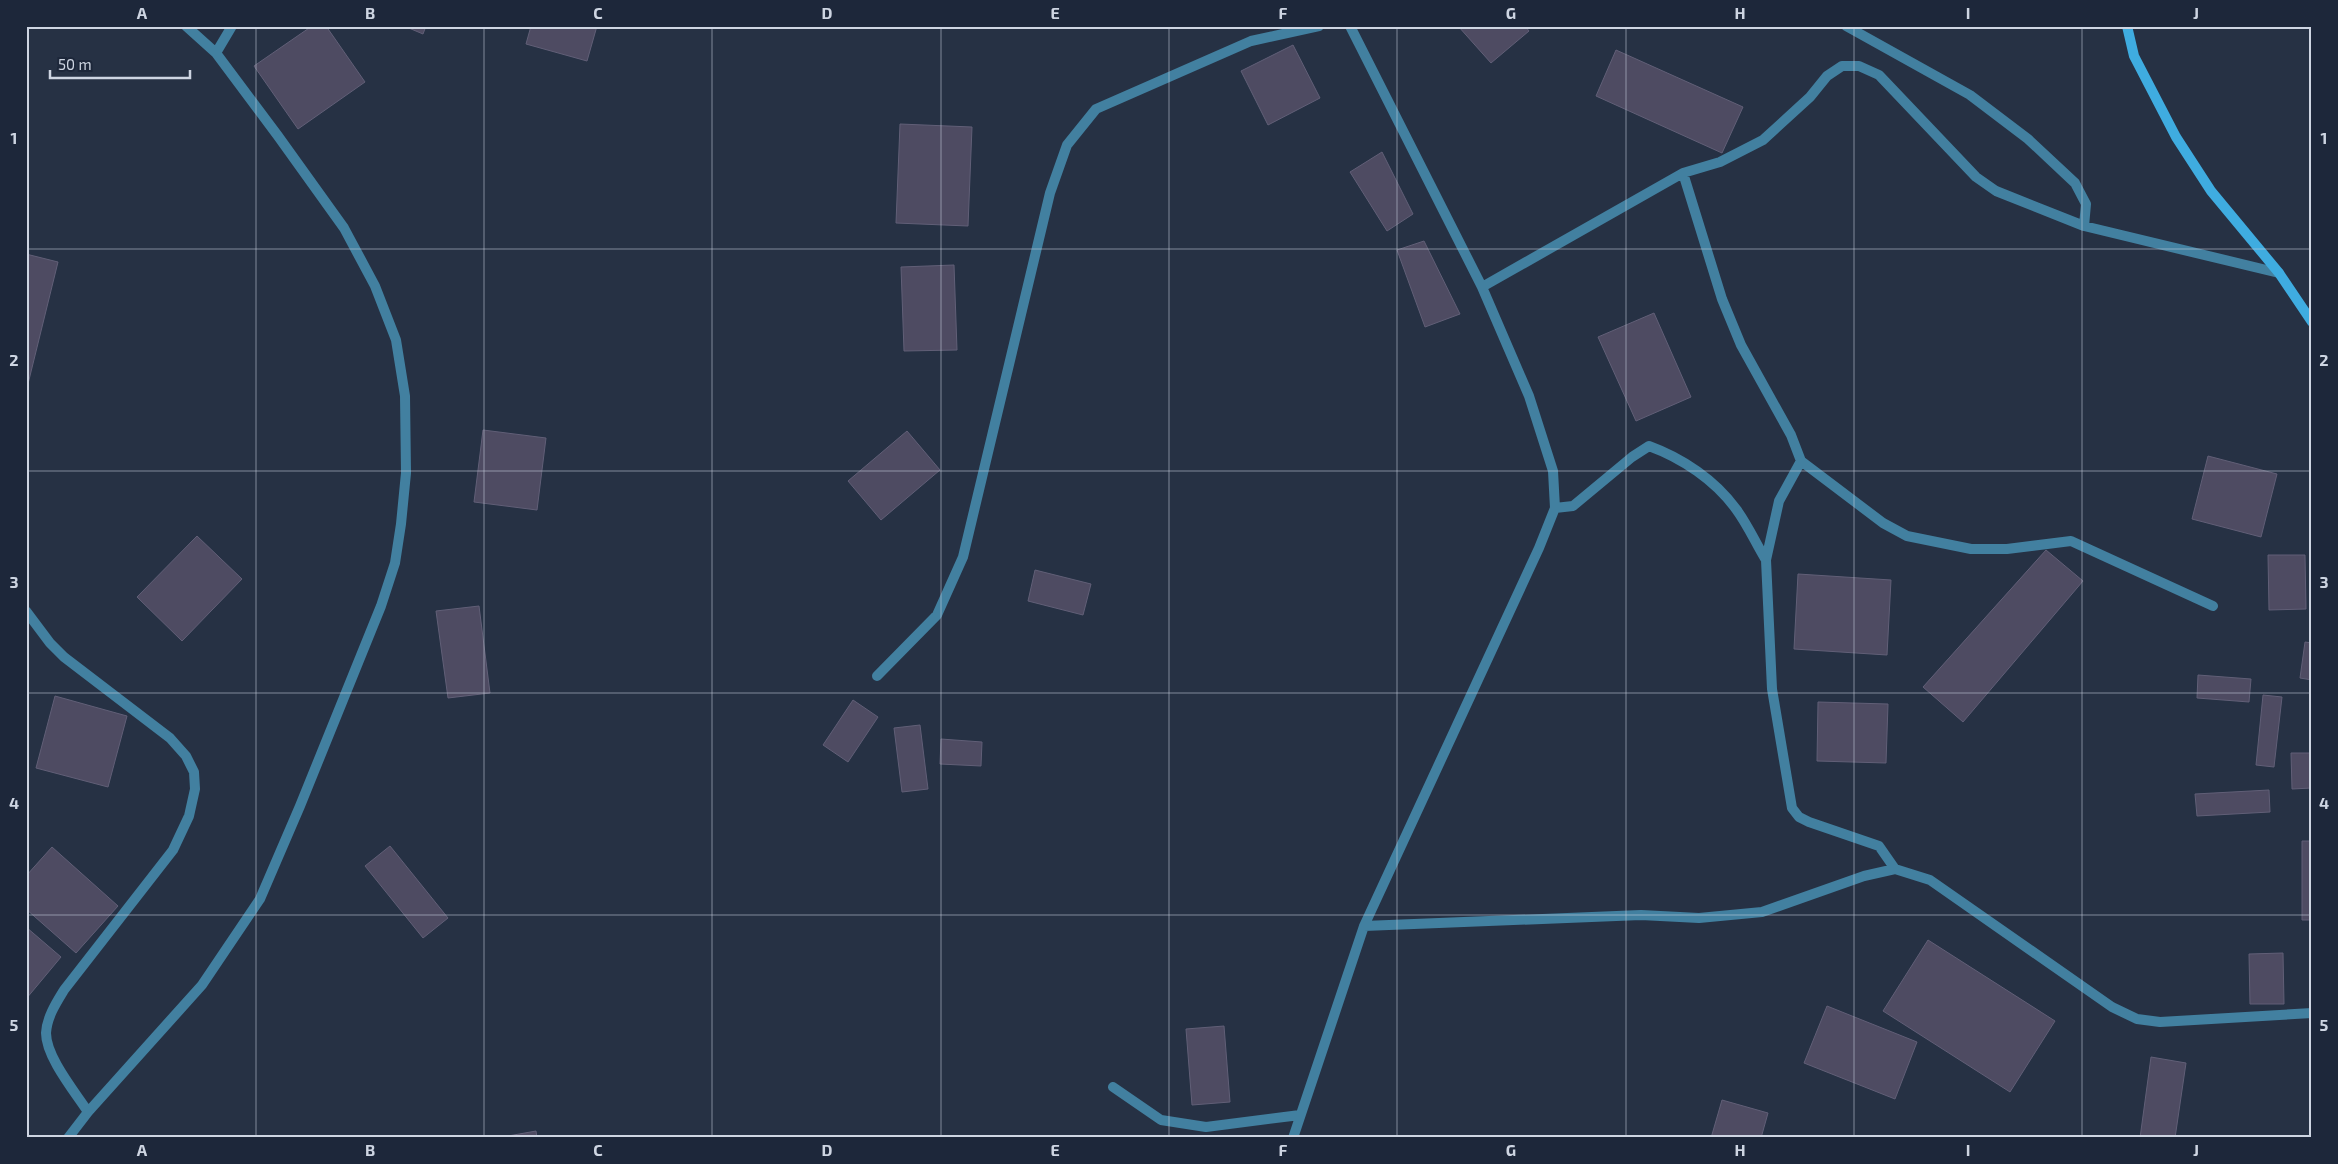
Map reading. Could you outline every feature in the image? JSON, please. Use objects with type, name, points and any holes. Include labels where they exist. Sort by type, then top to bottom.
[{"type":"street","points":[[68,1138],[88,1112],[202,986],[260,900],[381,606],[395,563],[402,524],[406,473],[405,396],[396,340],[374,286],[344,228],[216,54],[186,26]]},
{"type":"street","points":[[216,54],[232,26]]},
{"type":"street","points":[[877,676],[937,615],[963,557],[1050,193],[1067,145],[1096,108],[1250,41],[1319,26]]},
{"type":"street","points":[[1293,1138],[1364,926],[1539,548],[1555,508],[1553,471],[1529,396],[1482,287],[1350,26]]},
{"type":"street","points":[[1846,26],[1970,95],[2028,139],[2075,183],[2086,204],[2084,226]]},
{"type":"street","points":[[2127,26],[2134,56],[2176,137],[2210,191],[2279,273],[2312,322]]},
{"type":"street","points":[[1482,287],[1683,173],[1720,162],[1763,140],[1810,97],[1827,76],[1842,66],[1859,66],[1879,75],[1976,177],[1996,192],[2084,226],[2279,273]]},
{"type":"street","points":[[1683,173],[1722,299],[1741,345],[1791,435],[1801,460],[1883,523],[1907,536],[1971,549],[2007,549],[2071,541],[2213,606]]},
{"type":"street","points":[[1555,508],[1573,506],[1632,457],[1649,446],[1669,453],[1713,483],[1736,509],[1766,560]]},
{"type":"street","points":[[1801,460],[1779,501],[1766,560],[1772,689],[1792,808],[1799,816],[1809,822],[1879,846],[1895,868]]},
{"type":"street","points":[[26,612],[64,656],[170,738],[186,756],[194,772],[195,788],[189,816],[173,850],[64,990],[51,1013],[46,1033],[51,1053],[88,1112]]},
{"type":"street","points":[[1364,926],[1642,915],[1699,918],[1762,912],[1864,876],[1895,868],[1930,880],[2112,1007],[2136,1019],[2160,1022],[2312,1013]]},
{"type":"street","points":[[1113,1087],[1161,1120],[1206,1126],[1300,1115]]},
{"type":"building","points":[[312,26],[326,26],[365,82],[298,129],[254,66]]},
{"type":"building","points":[[404,26],[426,26],[423,34]]},
{"type":"building","points":[[531,26],[597,26],[587,61],[526,44]]},
{"type":"building","points":[[1458,26],[1525,26],[1529,31],[1491,63]]},
{"type":"building","points":[[1293,45],[1320,98],[1268,125],[1241,71]]},
{"type":"building","points":[[1616,50],[1743,107],[1722,153],[1596,96]]},
{"type":"building","points":[[900,124],[972,127],[968,226],[896,223]]},
{"type":"building","points":[[1382,152],[1413,214],[1387,231],[1350,172]]},
{"type":"building","points":[[1424,241],[1460,314],[1425,327],[1397,250]]},
{"type":"building","points":[[26,254],[58,262],[27,388],[26,388]]},
{"type":"building","points":[[954,265],[957,350],[904,351],[901,267]]},
{"type":"building","points":[[1654,313],[1691,397],[1636,421],[1598,337]]},
{"type":"building","points":[[483,430],[546,438],[537,510],[474,502]]},
{"type":"building","points":[[907,431],[940,470],[881,520],[848,481]]},
{"type":"building","points":[[2208,456],[2277,474],[2261,537],[2192,519]]},
{"type":"building","points":[[197,536],[242,579],[182,641],[137,597]]},
{"type":"building","points":[[2046,550],[2083,581],[1963,722],[1923,687]]},
{"type":"building","points":[[2268,555],[2305,555],[2306,609],[2269,610]]},
{"type":"building","points":[[1035,570],[1091,584],[1083,615],[1028,601]]},
{"type":"building","points":[[1798,574],[1891,580],[1887,655],[1794,649]]},
{"type":"building","points":[[479,606],[490,693],[448,698],[436,611]]},
{"type":"building","points":[[2305,642],[2312,643],[2312,680],[2300,678]]},
{"type":"building","points":[[2198,675],[2251,679],[2249,702],[2197,698]]},
{"type":"building","points":[[2263,695],[2282,697],[2274,767],[2256,765]]},
{"type":"building","points":[[55,696],[127,716],[108,787],[36,768]]},
{"type":"building","points":[[853,700],[878,717],[848,762],[823,745]]},
{"type":"building","points":[[1818,702],[1888,704],[1886,763],[1817,761]]},
{"type":"building","points":[[920,725],[928,789],[902,792],[894,728]]},
{"type":"building","points":[[941,739],[982,742],[981,766],[940,764]]},
{"type":"building","points":[[2291,753],[2312,753],[2312,788],[2292,789]]},
{"type":"building","points":[[2269,790],[2270,812],[2197,816],[2195,794]]},
{"type":"building","points":[[2302,841],[2312,841],[2312,920],[2302,920]]},
{"type":"building","points":[[390,846],[448,918],[423,938],[365,866]]},
{"type":"building","points":[[52,847],[118,906],[76,953],[26,909],[26,876]]},
{"type":"building","points":[[26,927],[61,957],[26,999]]},
{"type":"building","points":[[1928,940],[2055,1021],[2010,1092],[1883,1011]]},
{"type":"building","points":[[2283,953],[2284,1004],[2250,1004],[2249,954]]},
{"type":"building","points":[[1827,1006],[1917,1042],[1895,1099],[1804,1063]]},
{"type":"building","points":[[1224,1026],[1230,1102],[1192,1105],[1186,1029]]},
{"type":"building","points":[[2151,1057],[2186,1063],[2175,1138],[2140,1138]]},
{"type":"building","points":[[1722,1100],[1768,1113],[1761,1138],[1711,1138]]},
{"type":"building","points":[[536,1131],[537,1138],[497,1138]]}]
